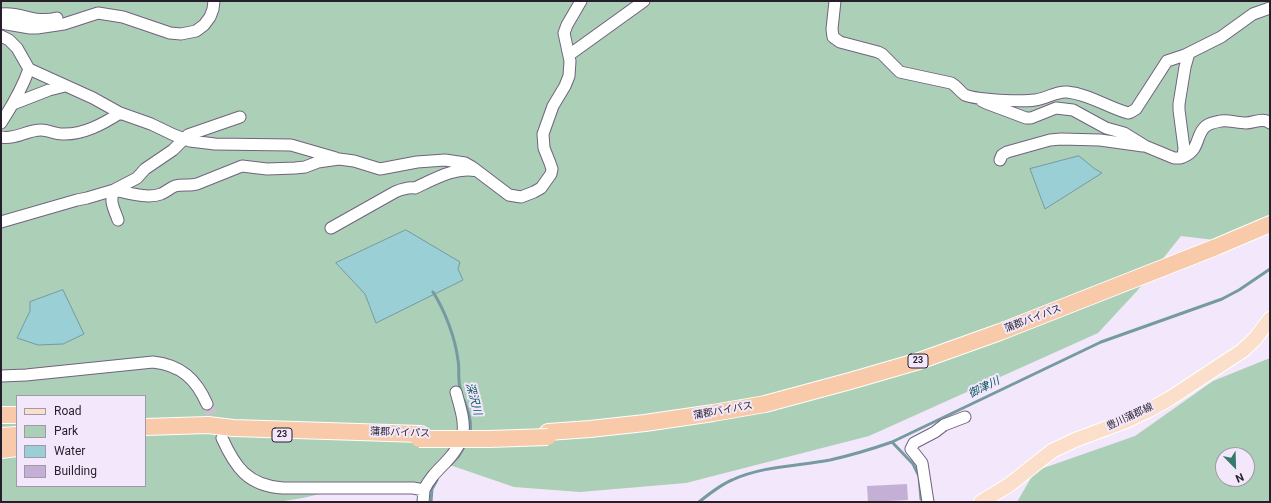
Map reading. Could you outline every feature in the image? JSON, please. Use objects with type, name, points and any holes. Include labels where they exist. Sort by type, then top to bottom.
[{"type":"highway","name":"蒲郡バイパス","points":[[548,435],[645,423],[765,404],[919,361],[1000,332],[1216,247],[1270,224]]},
{"type":"highway","name":"蒲郡バイパス","points":[[146,434],[168,432],[420,436],[548,435],[619,432],[708,420],[793,404],[963,351],[1270,230]]},
{"type":"highway","points":[[1,415],[16,415]]},
{"type":"highway","points":[[146,423],[176,425]]},
{"type":"highway","name":"蒲郡バイパス","points":[[146,427],[208,424],[233,428],[420,436]]},
{"type":"highway","points":[[1,436],[16,435]]},
{"type":"highway","points":[[1,443],[16,442]]},
{"type":"highway","points":[[1,450],[16,448]]},
{"type":"main road","name":"豊川蒲郡線","points":[[982,502],[1009,485],[1052,451],[1075,440],[1126,421],[1169,399],[1242,350],[1255,339],[1270,319]]},
{"type":"street","points":[[1,14],[6,13],[34,19],[50,20],[78,13],[98,13],[123,17],[170,33],[181,34],[196,31],[204,25],[212,13],[214,1]]},
{"type":"street","points":[[1,36],[9,40],[17,48],[29,70],[93,98],[120,113],[144,121],[184,139],[233,145],[291,145],[380,169],[417,162],[451,160],[465,163],[481,172],[509,195],[517,197],[524,196],[541,188],[551,174],[552,169],[542,139],[553,106],[569,76],[569,55],[564,33],[581,1]]},
{"type":"street","points":[[569,55],[644,1]]},
{"type":"street","points":[[835,1],[832,29],[833,37],[836,40],[846,44],[882,54],[900,72],[955,85],[963,94],[971,97],[1036,100],[1058,92],[1066,92],[1081,94],[1125,112],[1131,112],[1136,109],[1167,61],[1189,53],[1221,36],[1253,14],[1270,8]]},
{"type":"street","points":[[1,22],[23,27],[37,28],[64,24],[98,13]]},
{"type":"street","points":[[1182,157],[1184,148],[1179,104],[1185,67],[1189,53]]},
{"type":"street","points":[[1,123],[23,86],[29,70]]},
{"type":"street","points":[[13,104],[41,93],[65,86]]},
{"type":"street","points":[[979,98],[986,103],[1026,118],[1031,118],[1056,108],[1073,110],[1083,114],[1101,126],[1124,133],[1145,146],[1174,158],[1180,158],[1188,155],[1193,150],[1206,125],[1222,121],[1246,124],[1262,120],[1270,122]]},
{"type":"street","points":[[1,137],[10,138],[41,130],[60,134],[74,134],[95,128],[120,113]]},
{"type":"street","points":[[1,222],[114,190],[137,178],[145,169],[173,150],[188,135],[240,117]]},
{"type":"street","points":[[1000,160],[1002,155],[1007,152],[1050,140],[1100,140],[1145,146]]},
{"type":"street","points":[[114,190],[144,196],[154,196],[176,186],[192,186],[242,166],[267,169],[295,168],[318,162],[339,159]]},
{"type":"street","points":[[331,228],[403,188],[415,188],[447,174],[459,171],[473,170],[481,172]]},
{"type":"street","points":[[114,190],[111,201],[118,220]]},
{"type":"street","points":[[1,376],[26,375],[153,362],[163,363],[173,366],[191,379],[198,387],[207,404]]},
{"type":"street","points":[[423,502],[424,490],[431,477],[454,452],[462,438],[464,430],[456,392]]},
{"type":"street","points":[[928,502],[922,463],[911,449],[914,443],[965,416]]},
{"type":"street","points":[[222,438],[231,456],[243,472],[267,486],[283,488],[413,488],[424,490]]},
{"type":"green space","points":[[1,1],[1270,1],[1270,221],[1239,243],[1181,236],[1137,291],[1098,333],[869,436],[686,483],[580,492],[514,487],[444,463],[418,492],[336,490],[303,498],[277,502],[1,502]]},
{"type":"green space","points":[[1270,358],[1270,502],[1017,502],[1035,471],[1135,436],[1213,381]]},
{"type":"water","points":[[1079,156],[1102,173],[1045,209],[1030,169]]},
{"type":"water","points":[[406,230],[460,262],[458,269],[463,280],[376,323],[365,294],[336,263]]},
{"type":"water","points":[[63,290],[84,334],[63,344],[38,345],[17,338],[30,311],[30,302]]},
{"type":"building","points":[[907,484],[908,500],[868,502],[867,486]]},
{"type":"waterway","name":"御津川","points":[[699,502],[723,484],[744,475],[768,469],[830,460],[862,452],[892,442],[1101,342],[1222,299],[1239,290],[1270,269]]},
{"type":"waterway","name":"深沢川","points":[[433,292],[445,316],[455,342],[459,364],[459,383],[461,391]]},
{"type":"waterway","name":"深沢川","points":[[464,400],[470,420],[470,433]]},
{"type":"waterway","points":[[892,442],[913,464],[919,476],[921,499]]},
{"type":"waterway","name":"深沢川","points":[[450,465],[458,457],[466,444]]},
{"type":"waterway","name":"深沢川","points":[[431,502],[432,489],[437,480]]},
{"type":"tunnel","points":[[207,404],[219,430]]}]
